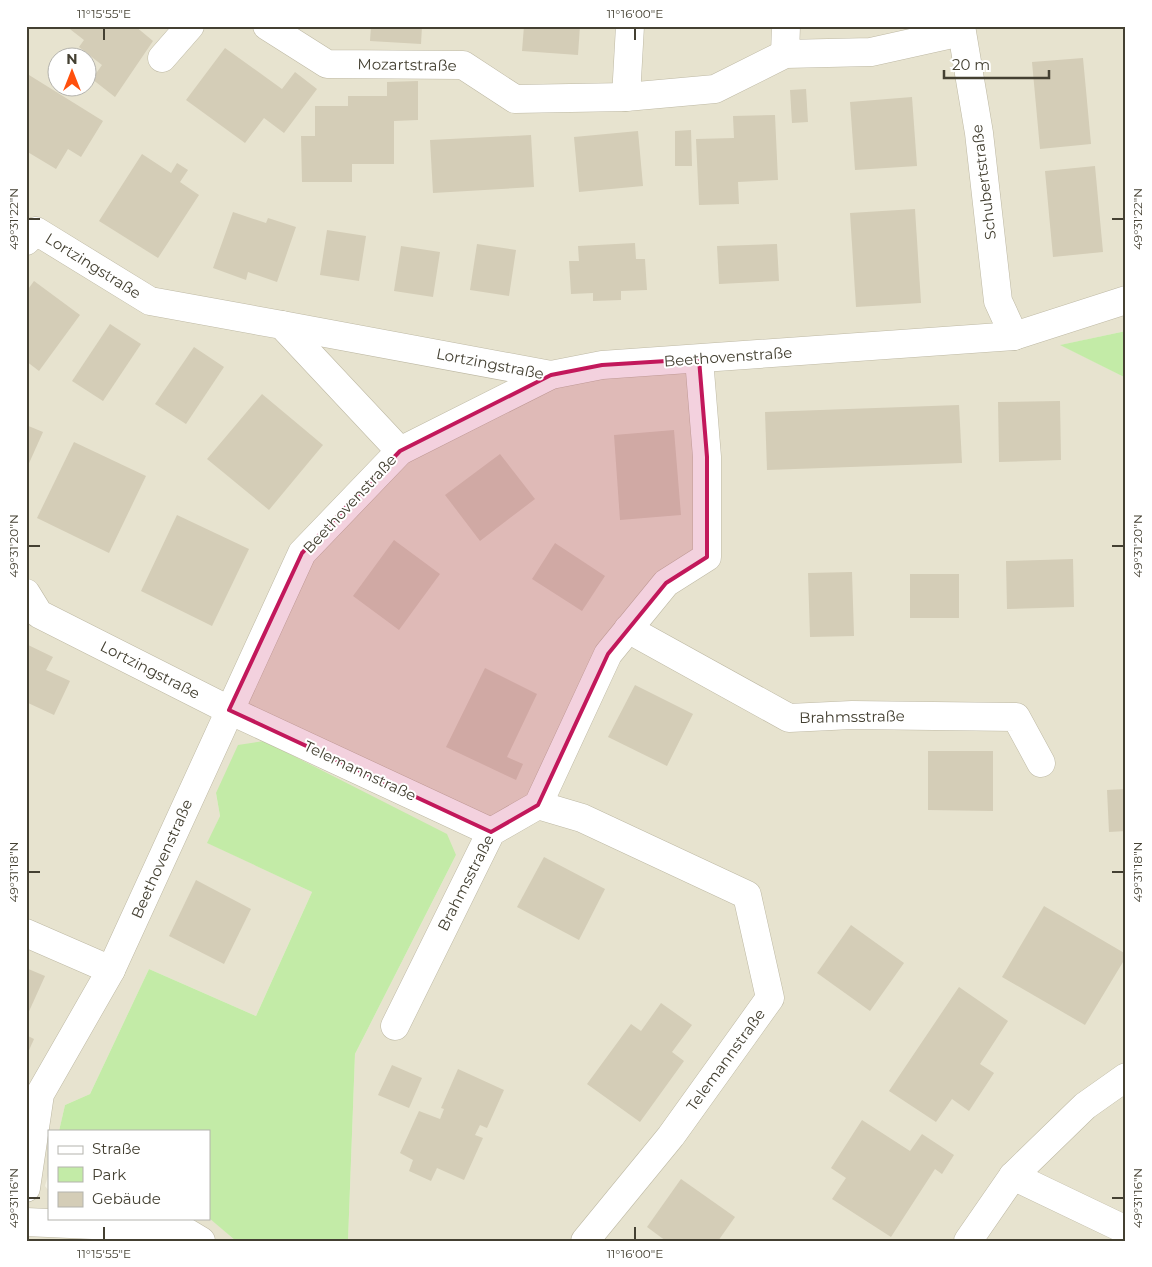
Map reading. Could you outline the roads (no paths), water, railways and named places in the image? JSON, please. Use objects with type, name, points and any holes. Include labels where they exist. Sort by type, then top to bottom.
[{"type":"street","points":[[162,58],[190,26]]},
{"type":"street","name":"Mozartstraße","points":[[267,26],[300,37],[328,64],[463,65],[515,99],[626,97],[715,89],[785,54],[871,52],[961,29]]},
{"type":"street","points":[[626,97],[630,26]]},
{"type":"street","points":[[785,54],[786,26]]},
{"type":"street","name":"Schubertstraße","points":[[961,29],[979,134],[998,301],[1014,336]]},
{"type":"street","name":"Lortzingstraße","points":[[26,241],[36,231],[150,301],[552,375]]},
{"type":"street","name":"Beethovenstraße","points":[[26,1188],[40,1094],[112,970],[302,553],[400,451],[552,375],[602,365],[1014,336],[1126,300]]},
{"type":"street","points":[[282,325],[400,451]]},
{"type":"street","points":[[538,805],[608,654],[666,583],[708,558],[707,457],[699,359]]},
{"type":"street","name":"Lortzingstraße","points":[[26,593],[39,614],[229,710]]},
{"type":"street","name":"Brahmsstraße","points":[[628,629],[789,718],[852,715],[1016,717],[1041,763]]},
{"type":"street","name":"Telemannstraße","points":[[229,710],[491,832]]},
{"type":"street","name":"Brahmsstraße","points":[[395,1026],[491,832],[538,805]]},
{"type":"street","name":"Telemannstraße","points":[[538,805],[582,818],[747,895],[770,998],[671,1136],[585,1241]]},
{"type":"street","points":[[26,933],[112,970]]},
{"type":"street","points":[[968,1241],[1012,1176],[1085,1106],[1126,1077]]},
{"type":"street","points":[[1012,1176],[1126,1230]]},
{"type":"street","points":[[26,1222],[181,1229],[201,1241]]}]
